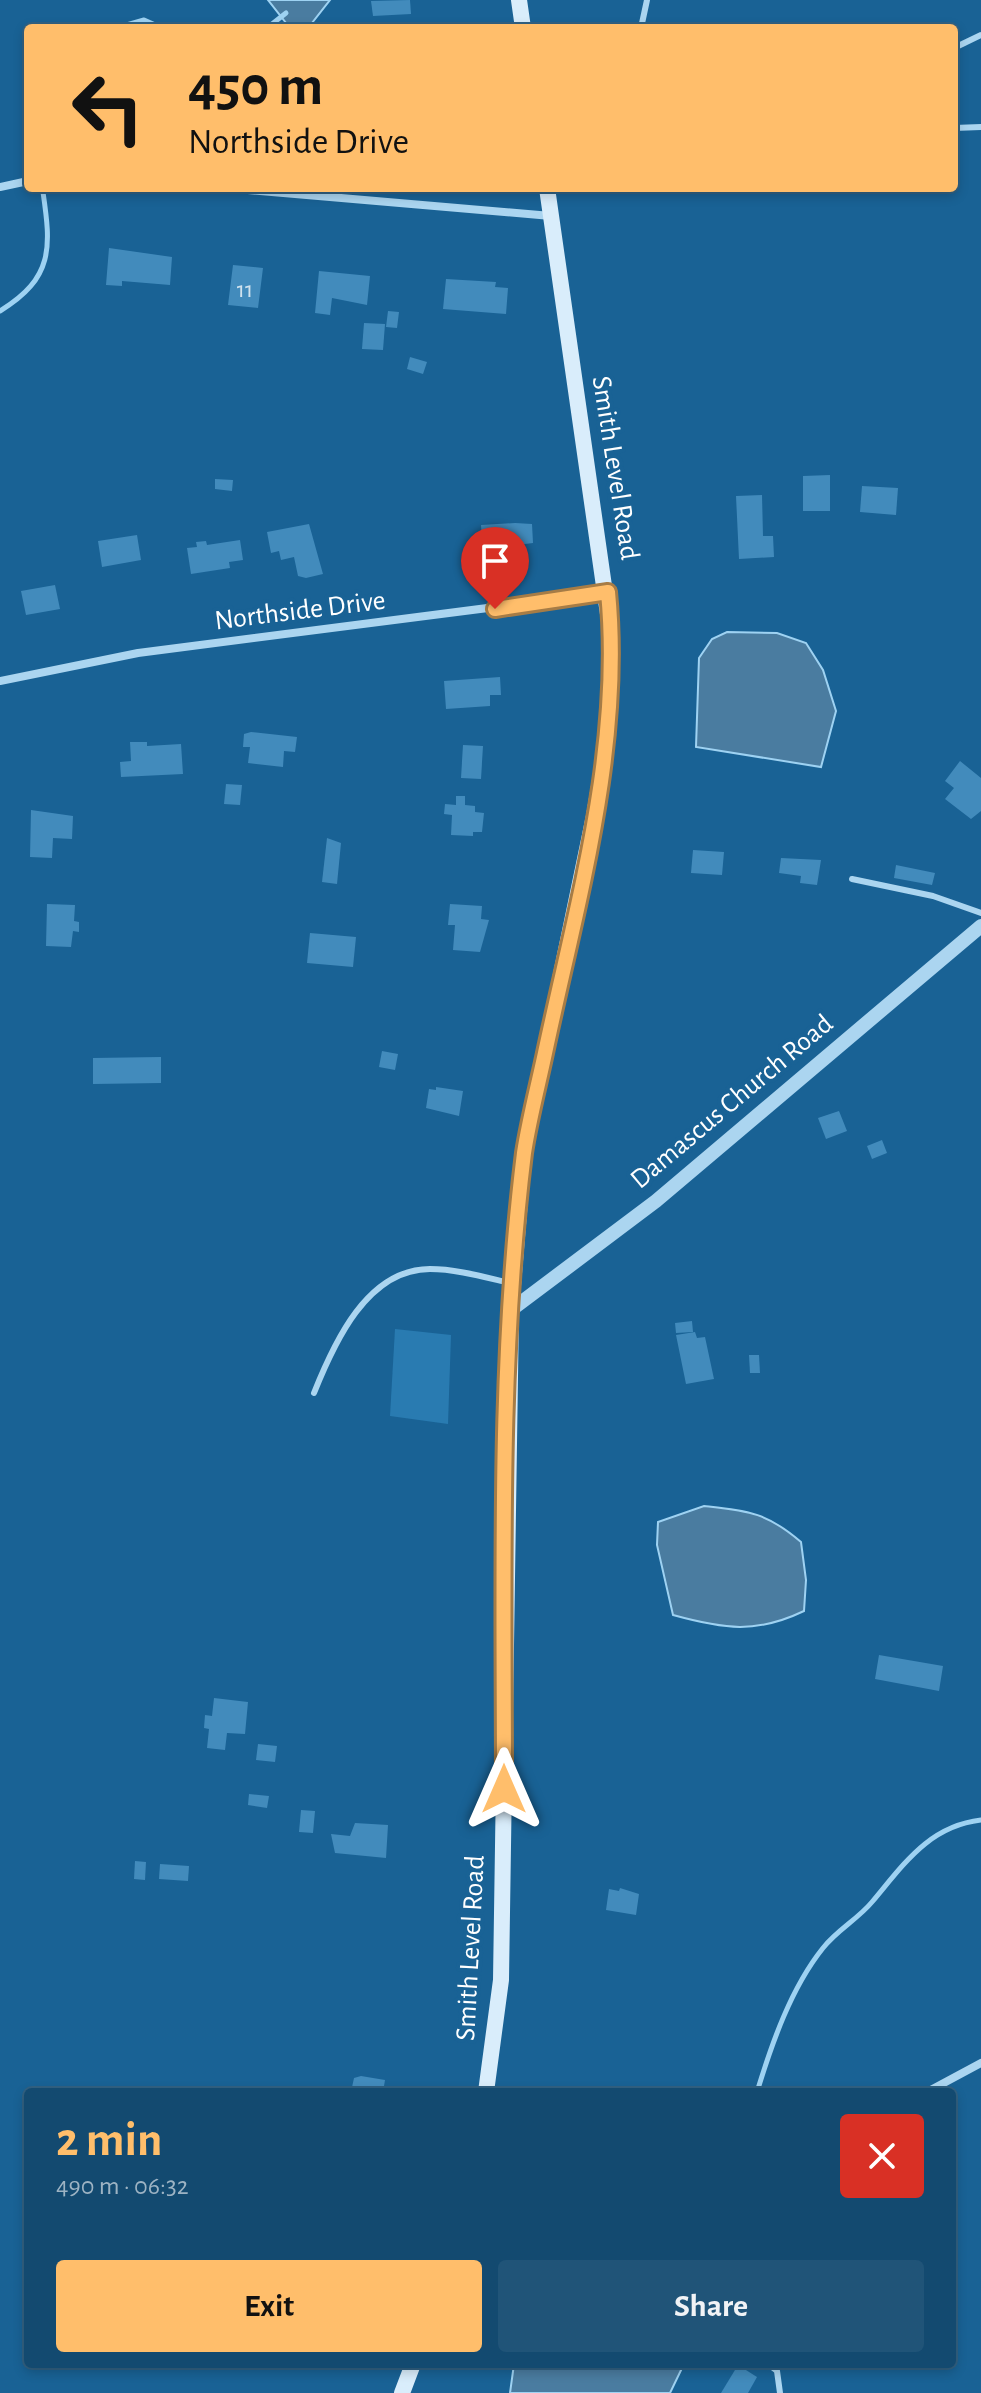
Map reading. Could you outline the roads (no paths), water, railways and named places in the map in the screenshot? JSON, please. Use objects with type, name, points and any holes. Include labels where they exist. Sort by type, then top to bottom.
[{"type":"main road","points":[[519,0],[522,24]]},
{"type":"main road","name":"Smith Level Road","points":[[487,2088],[501,1980],[505,1528],[511,1310],[524,1152],[574,924],[605,750],[612,642],[608,592],[548,192]]},
{"type":"main road","points":[[402,2393],[411,2368]]},
{"type":"street","points":[[0,187],[24,182]]},
{"type":"street","points":[[272,192],[551,216]]},
{"type":"street","name":"Northside Drive","points":[[0,681],[138,653],[608,592]]},
{"type":"street","name":"Damascus Church Road","points":[[511,1310],[656,1201],[981,926]]},
{"type":"street","points":[[934,2088],[981,2063]]},
{"type":"lane","points":[[642,24],[647,0]]},
{"type":"lane","points":[[958,46],[981,35]]},
{"type":"lane","points":[[958,128],[981,127]]},
{"type":"lane","points":[[852,879],[933,896],[981,913]]},
{"type":"lane","points":[[314,1393],[324,1367],[357,1310],[390,1280],[406,1272],[432,1269],[513,1283]]},
{"type":"lane","points":[[773,2368],[777,2371],[780,2393]]},
{"type":"waterway","points":[[272,24],[286,13]]},
{"type":"waterway","points":[[130,24],[144,20],[153,24]]},
{"type":"waterway","points":[[0,311],[31,286],[45,260],[47,229],[43,192]]},
{"type":"waterway","points":[[758,2088],[792,1998],[823,1948],[866,1908],[919,1849],[947,1830],[981,1820]]}]
